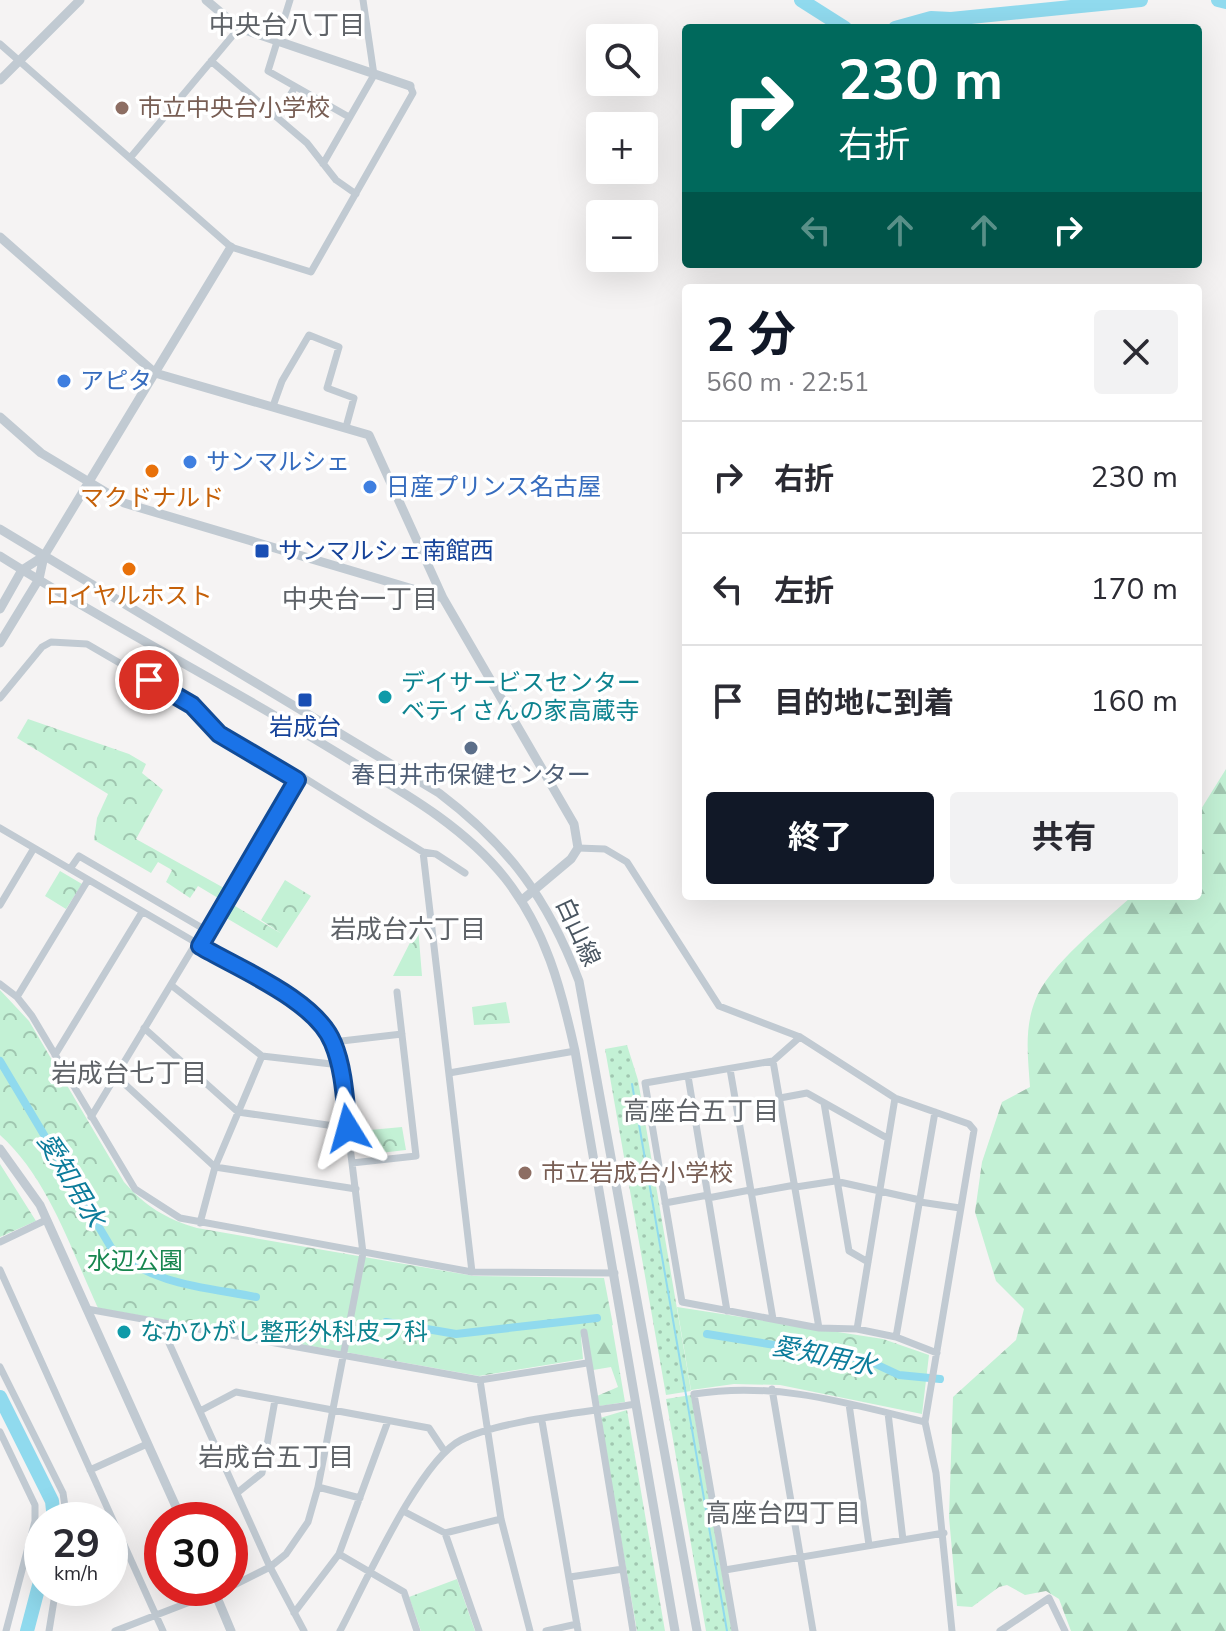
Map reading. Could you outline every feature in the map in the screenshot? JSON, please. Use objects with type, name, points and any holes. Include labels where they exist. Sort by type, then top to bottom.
[{"type":"street","points":[[0,80],[80,0]]},
{"type":"street","points":[[0,44],[231,247],[311,272],[413,93],[410,86],[239,28],[206,0]]},
{"type":"street","points":[[290,0],[268,71],[349,117]]},
{"type":"street","points":[[323,164],[374,75],[363,0]]},
{"type":"street","points":[[130,158],[239,28]]},
{"type":"street","points":[[211,61],[307,143],[336,180],[356,194]]},
{"type":"street","points":[[277,117],[295,87]]},
{"type":"street","points":[[0,237],[155,373],[346,427],[369,435],[376,443],[443,598],[568,810],[578,848],[571,859],[521,901]]},
{"type":"street","points":[[0,643],[39,579],[44,556],[231,247]]},
{"type":"street","points":[[273,406],[282,381],[309,335],[339,347],[327,388],[354,398],[346,427]]},
{"type":"street","points":[[0,417],[41,453],[124,503],[443,598]]},
{"type":"street","name":"白山線","points":[[0,529],[439,793],[490,834],[536,890],[579,981],[697,1631]]},
{"type":"street","name":"白山線","points":[[0,556],[284,720],[428,808],[486,858],[521,901],[543,939],[560,983],[575,1051],[675,1631]]},
{"type":"street","points":[[0,609],[22,570],[44,556]]},
{"type":"street","points":[[0,698],[42,647],[51,642],[87,644],[192,705],[219,734],[297,780]]},
{"type":"street","points":[[91,1117],[171,985],[209,932],[297,780],[303,777],[423,852],[436,854],[465,873]]},
{"type":"street","points":[[0,828],[304,1008],[333,1042],[340,1065],[363,1253],[318,1487],[303,1531],[270,1567],[248,1577]]},
{"type":"street","points":[[0,905],[34,848]]},
{"type":"street","points":[[578,848],[605,849],[627,862],[719,1006],[800,1037],[895,1098],[969,1124],[974,1130],[925,1422],[944,1533],[952,1631]]},
{"type":"street","points":[[423,852],[472,1272]]},
{"type":"street","points":[[70,869],[79,856],[209,932]]},
{"type":"street","points":[[17,997],[88,880]]},
{"type":"street","points":[[55,1055],[142,912]]},
{"type":"street","points":[[0,984],[17,997],[135,1189],[161,1209],[200,1223],[472,1272],[615,1273]]},
{"type":"street","points":[[171,985],[262,1056],[340,1065]]},
{"type":"street","points":[[352,1163],[416,1156],[397,992]]},
{"type":"street","points":[[144,1028],[238,1112],[348,1128]]},
{"type":"street","points":[[333,1042],[402,1034]]},
{"type":"street","points":[[800,1037],[773,1061],[645,1083],[682,1302],[819,1328],[857,1329],[896,1337],[937,1353]]},
{"type":"street","points":[[449,1073],[575,1051]]},
{"type":"street","points":[[200,1223],[215,1167],[262,1056]]},
{"type":"street","points":[[773,1061],[819,1328]]},
{"type":"street","points":[[730,1069],[773,1319]]},
{"type":"street","points":[[116,1076],[215,1167],[356,1189]]},
{"type":"street","points":[[688,1076],[727,1311]]},
{"type":"street","points":[[780,1098],[807,1093],[887,1138]]},
{"type":"street","points":[[857,1329],[895,1098]]},
{"type":"street","points":[[824,1103],[849,1251],[868,1262]]},
{"type":"street","points":[[896,1337],[935,1112]]},
{"type":"street","points":[[0,1149],[27,1183],[46,1220],[174,1502]]},
{"type":"street","points":[[665,1203],[835,1181],[960,1208]]},
{"type":"street","points":[[0,1242],[46,1220]]},
{"type":"street","points":[[0,1270],[163,1631]]},
{"type":"street","points":[[87,1309],[480,1380],[587,1363]]},
{"type":"street","points":[[160,1323],[270,1567],[304,1631]]},
{"type":"street","points":[[584,1332],[633,1631]]},
{"type":"street","points":[[0,1367],[63,1493],[64,1502]]},
{"type":"street","points":[[480,1380],[501,1519],[530,1631]]},
{"type":"street","points":[[735,1631],[694,1394],[732,1388],[772,1389],[925,1422]]},
{"type":"street","points":[[772,1389],[813,1631]]},
{"type":"street","points":[[200,1411],[236,1392],[429,1428],[445,1452]]},
{"type":"street","points":[[237,1493],[262,1473],[275,1400]]},
{"type":"street","points":[[340,1631],[436,1460],[459,1441],[488,1430],[636,1404]]},
{"type":"street","points":[[849,1404],[869,1545]]},
{"type":"street","points":[[888,1413],[903,1540]]},
{"type":"street","points":[[294,1613],[339,1554],[388,1421]]},
{"type":"street","points":[[542,1421],[578,1627],[546,1631]]},
{"type":"street","points":[[0,1432],[35,1505],[35,1521],[6,1631]]},
{"type":"street","points":[[90,1470],[147,1444]]},
{"type":"street","points":[[318,1487],[360,1498]]},
{"type":"street","points":[[405,1512],[445,1533],[501,1519]]},
{"type":"street","points":[[445,1533],[479,1631]]},
{"type":"street","points":[[725,1570],[944,1533]]},
{"type":"street","points":[[339,1554],[404,1592],[417,1631]]},
{"type":"street","points":[[570,1577],[623,1569]]},
{"type":"street","points":[[1000,1631],[1049,1598],[1065,1631]]},
{"type":"street","points":[[49,1631],[53,1606]]},
{"type":"street","points":[[115,1631],[177,1606]]},
{"type":"street","points":[[220,1606],[231,1631]]},
{"type":"green space","points":[[28,719],[129,754],[146,764],[142,773],[163,790],[136,839],[224,888],[218,898],[198,886],[190,898],[166,882],[172,870],[158,862],[151,873],[94,840],[97,818],[108,794],[17,738]]},
{"type":"green space","points":[[1226,769],[1226,1631],[1071,1631],[1059,1599],[1046,1591],[1025,1595],[1007,1585],[999,1587],[972,1607],[957,1606],[949,1517],[953,1397],[1016,1340],[1024,1309],[996,1281],[975,1212],[982,1162],[1002,1102],[1030,1087],[1029,1022],[1035,1001],[1051,974],[1128,900],[1202,900],[1202,808]]},
{"type":"green space","points":[[60,871],[82,884],[66,909],[45,896]]},
{"type":"green space","points":[[285,880],[311,896],[277,948],[223,916],[230,903],[282,934],[261,920]]},
{"type":"green space","points":[[418,927],[422,976],[393,976]]},
{"type":"green space","name":"水辺公園","points":[[0,990],[29,1021],[124,1182],[148,1205],[166,1216],[197,1228],[474,1276],[604,1278],[613,1325],[581,1337],[583,1359],[479,1376],[98,1308],[45,1194],[32,1172],[0,1135]]},
{"type":"green space","points":[[506,1002],[510,1023],[474,1025],[472,1007]]},
{"type":"green space","points":[[627,1045],[638,1080],[691,1391],[666,1395],[605,1049]]},
{"type":"green space","points":[[402,1127],[406,1150],[371,1154],[370,1130]]},
{"type":"green space","points":[[0,1164],[36,1221],[0,1237]]},
{"type":"green space","points":[[677,1307],[883,1339],[929,1355],[922,1414],[780,1385],[734,1384],[691,1390]]},
{"type":"green space","points":[[610,1314],[625,1402],[600,1406],[597,1396],[618,1387],[611,1367],[593,1370],[587,1333]]},
{"type":"green space","points":[[691,1395],[732,1631],[706,1631],[666,1399]]},
{"type":"green space","points":[[627,1410],[665,1631],[637,1631],[600,1418]]},
{"type":"green space","points":[[457,1579],[475,1631],[421,1631],[409,1597]]},
{"type":"waterway","points":[[801,0],[839,24]]},
{"type":"waterway","points":[[909,24],[931,18],[951,19],[1141,0]]},
{"type":"waterway","points":[[1218,0],[1226,2]]},
{"type":"waterway","name":"愛知用水","points":[[0,1061],[112,1249],[128,1261],[162,1277],[256,1297]]},
{"type":"waterway","points":[[632,1084],[727,1631]]},
{"type":"waterway","name":"愛知用水","points":[[386,1322],[456,1334],[597,1318]]},
{"type":"waterway","name":"愛知用水","points":[[707,1334],[867,1360],[899,1375],[940,1379]]},
{"type":"waterway","points":[[0,1397],[52,1502]]},
{"type":"waterway","points":[[27,1631],[34,1606]]},
{"type":"place","name":"市立中央台小学校","points":[[122,108]]},
{"type":"place","name":"アピタ","points":[[64,381]]},
{"type":"place","name":"サンマルシェ","points":[[190,462]]},
{"type":"place","name":"マクドナルド","points":[[152,471]]},
{"type":"place","name":"日産プリンス名古屋","points":[[370,487]]},
{"type":"place","name":"サンマルシェ南館西","points":[[262,551]]},
{"type":"place","name":"ロイヤルホスト","points":[[129,569]]},
{"type":"place","name":"デイサービスセンター ベティさんの家高蔵寺","points":[[385,697]]},
{"type":"place","name":"岩成台","points":[[305,700]]},
{"type":"place","name":"春日井市保健センター","points":[[471,748]]},
{"type":"place","name":"市立岩成台小学校","points":[[525,1173]]},
{"type":"place","name":"なかひがし整形外科皮フ科","points":[[124,1332]]},
{"type":"district","name":"中央台八丁目","points":[[287,25]]},
{"type":"district","name":"中央台一丁目","points":[[360,599]]},
{"type":"district","name":"岩成台六丁目","points":[[408,929]]},
{"type":"district","name":"岩成台七丁目","points":[[129,1073]]},
{"type":"district","name":"高座台五丁目","points":[[701,1111]]},
{"type":"district","name":"岩成台五丁目","points":[[276,1457]]},
{"type":"district","name":"高座台四丁目","points":[[783,1513]]},
{"type":"route","points":[[149,680],[192,705],[219,734],[297,780],[200,946],[289,997],[326,1030],[340,1065],[348,1128]]}]
